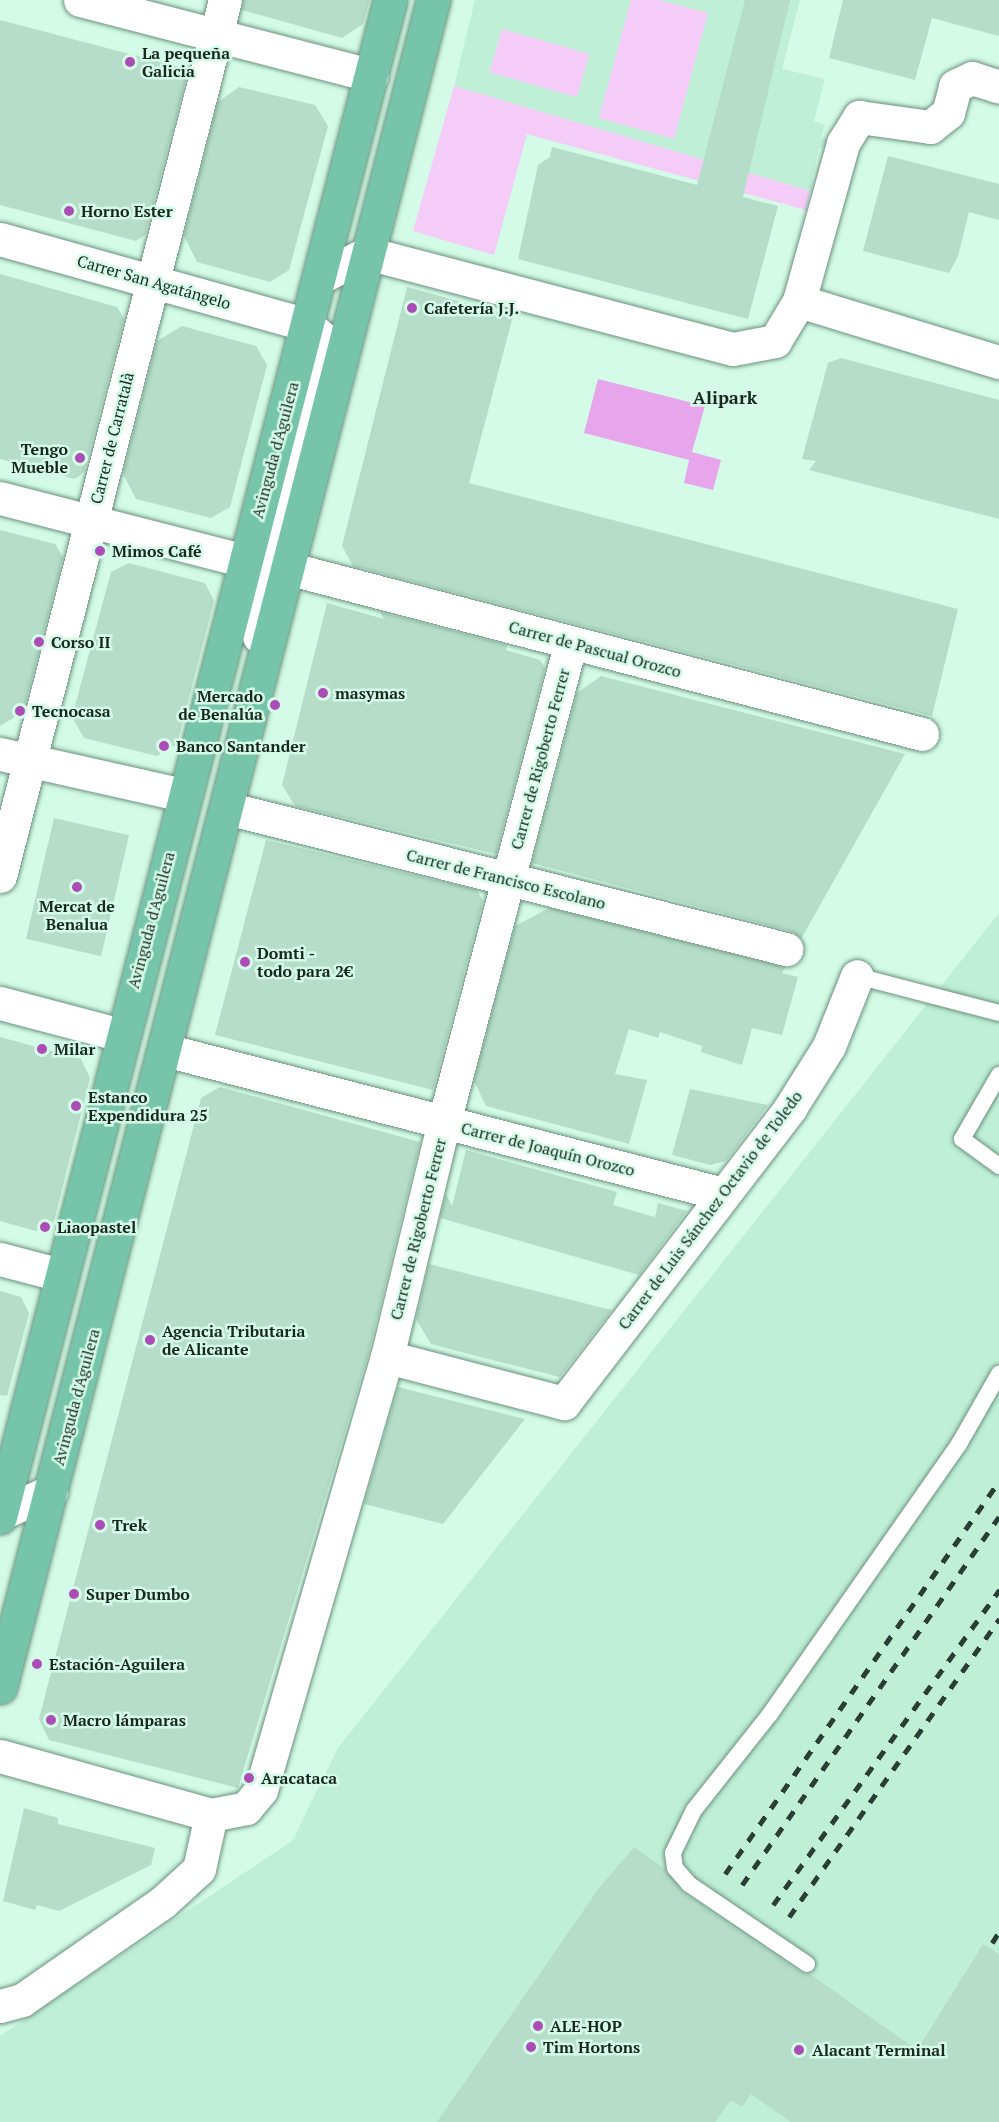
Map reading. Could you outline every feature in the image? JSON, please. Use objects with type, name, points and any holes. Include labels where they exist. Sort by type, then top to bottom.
[{"type":"main road","name":"Avinguda d'Aguilera","points":[[0,1688],[248,723],[267,564],[308,325],[390,0]]},
{"type":"main road","name":"Avinguda d'Aguilera","points":[[0,1515],[184,795],[267,564],[367,253],[433,0]]},
{"type":"street","points":[[80,0],[371,75]]},
{"type":"street","name":"Carrer de Carratalà","points":[[0,876],[15,758],[91,522],[225,0]]},
{"type":"street","points":[[319,278],[367,253],[734,349],[775,341],[798,301],[843,143],[859,117],[930,127],[948,113],[955,86],[972,78],[999,87]]},
{"type":"street","name":"Carrer San Agatángelo","points":[[0,239],[308,325]]},
{"type":"street","points":[[798,301],[999,362]]},
{"type":"street","name":"Carrer de Pascual Orozco","points":[[0,498],[267,564],[922,734]]},
{"type":"street","name":"Carrer de Rigoberto Ferrer","points":[[211,1815],[246,1808],[261,1790],[280,1732],[387,1357],[444,1122],[571,643]]},
{"type":"street","points":[[15,758],[184,795]]},
{"type":"street","name":"Carrer de Francisco Escolano","points":[[226,808],[786,949]]},
{"type":"street","name":"Carrer de Luis Sánchez Octavio de Toledo","points":[[387,1357],[564,1403],[790,1108],[824,1055],[857,976]]},
{"type":"street","points":[[0,1003],[121,1035]]},
{"type":"street","name":"Carrer de Joaquín Orozco","points":[[165,1050],[723,1194]]},
{"type":"street","points":[[0,1259],[61,1275]]},
{"type":"street","points":[[0,1515],[51,1491]]},
{"type":"street","points":[[0,1756],[211,1815],[199,1869],[163,1902],[22,2000],[0,2006]]},
{"type":"lane","points":[[857,976],[999,1013]]},
{"type":"lane","points":[[999,1075],[962,1138],[999,1166]]},
{"type":"lane","points":[[807,1964],[689,1884],[675,1868],[673,1852],[694,1810],[770,1714],[959,1444],[999,1374]]},
{"type":"shaded area","points":[[475,0],[800,0],[782,69],[825,79],[814,121],[825,125],[821,137],[829,140],[826,147],[819,148],[810,191],[454,86]]},
{"type":"shaded area","points":[[631,0],[658,0],[708,13],[674,139],[599,118]]},
{"type":"shaded area","points":[[502,29],[589,54],[577,97],[490,72]]},
{"type":"shaded area","points":[[454,86],[810,191],[806,210],[527,134],[494,255],[413,231]]},
{"type":"shaded area","points":[[598,379],[705,406],[692,452],[721,460],[713,490],[684,483],[689,460],[584,433]]},
{"type":"shaded area","points":[[999,913],[999,2122],[0,2122],[0,2036],[292,1841],[338,1748]]},
{"type":"building","points":[[243,0],[370,0],[363,24],[342,38],[242,10]]},
{"type":"building","points":[[745,0],[790,0],[743,197],[778,206],[748,319],[518,259],[538,165],[550,157],[552,147],[697,185]]},
{"type":"building","points":[[843,0],[999,0],[999,36],[932,18],[915,80],[829,58]]},
{"type":"building","points":[[0,20],[179,67],[186,78],[145,235],[136,241],[0,205]]},
{"type":"building","points":[[239,87],[315,105],[328,126],[289,270],[270,282],[197,262],[184,236],[218,102]]},
{"type":"building","points":[[888,156],[999,184],[999,220],[969,212],[958,256],[949,273],[863,251]]},
{"type":"building","points":[[0,274],[117,307],[124,319],[84,472],[75,479],[0,459]]},
{"type":"building","points":[[407,287],[513,316],[469,483],[958,609],[932,716],[353,566],[342,546]]},
{"type":"building","points":[[182,326],[256,346],[267,365],[230,507],[211,518],[136,499],[123,474],[157,341]]},
{"type":"building","points":[[841,358],[999,400],[999,519],[809,470],[816,461],[802,459],[828,363]]},
{"type":"building","points":[[0,530],[55,544],[63,557],[23,712],[0,726]]},
{"type":"building","points":[[129,563],[205,583],[214,601],[177,744],[157,756],[84,738],[72,717],[111,572]]},
{"type":"building","points":[[327,603],[384,619],[380,612],[507,645],[506,650],[540,660],[545,668],[496,854],[295,806],[282,785]]},
{"type":"building","points":[[601,676],[905,754],[801,939],[791,931],[532,863],[577,693]]},
{"type":"building","name":"Mercat de Benalua","points":[[54,818],[129,835],[101,956],[26,939]]},
{"type":"building","points":[[266,840],[477,890],[483,901],[433,1090],[215,1035]]},
{"type":"building","points":[[549,908],[785,967],[782,973],[798,977],[782,1035],[752,1028],[742,1065],[701,1052],[702,1046],[660,1032],[658,1038],[629,1029],[615,1074],[647,1080],[629,1144],[486,1106],[474,1081],[515,926]]},
{"type":"building","points":[[0,1037],[81,1059],[90,1078],[54,1221],[36,1231],[0,1221]]},
{"type":"building","points":[[220,1087],[420,1142],[369,1352],[238,1788],[49,1740],[39,1719],[201,1098]]},
{"type":"building","points":[[690,1089],[768,1105],[726,1161],[710,1165],[672,1155]]},
{"type":"building","points":[[466,1150],[617,1192],[613,1205],[655,1217],[658,1203],[687,1211],[639,1275],[440,1218],[446,1194],[452,1206]]},
{"type":"building","points":[[429,1264],[612,1310],[560,1377],[484,1358],[431,1344],[416,1319]]},
{"type":"building","points":[[0,1291],[21,1297],[29,1313],[7,1396],[0,1395]]},
{"type":"building","points":[[398,1387],[525,1419],[443,1524],[364,1504]]},
{"type":"building","points":[[24,1808],[58,1818],[58,1824],[155,1848],[151,1865],[59,1911],[37,1905],[35,1910],[3,1901]]},
{"type":"building","points":[[634,1847],[665,1869],[683,1893],[801,1973],[810,1974],[917,2050],[983,1944],[999,1954],[999,2122],[791,2122],[751,2094],[742,2107],[731,2100],[715,2122],[437,2122],[599,1888]]},
{"type":"railway","points":[[725,1874],[999,1481]]},
{"type":"railway","points":[[742,1885],[999,1517]]},
{"type":"railway","points":[[773,1905],[999,1590]]},
{"type":"railway","points":[[789,1917],[999,1619]]},
{"type":"railway","points":[[992,1943],[999,1932]]},
{"type":"place","name":"La pequeña Galicia","points":[[130,62]]},
{"type":"place","name":"Horno Ester","points":[[69,211]]},
{"type":"place","name":"Cafetería J.J.","points":[[412,308]]},
{"type":"place","name":"Tengo Mueble","points":[[80,458]]},
{"type":"place","name":"Mimos Café","points":[[100,551]]},
{"type":"place","name":"Corso II","points":[[39,642]]},
{"type":"place","name":"masymas","points":[[323,693]]},
{"type":"place","name":"Mercado de Benalúa","points":[[275,705]]},
{"type":"place","name":"Tecnocasa","points":[[20,711]]},
{"type":"place","name":"Banco Santander","points":[[164,746]]},
{"type":"place","name":"Mercat de Benalua","points":[[77,887]]},
{"type":"place","name":"Domti - todo para 2€","points":[[245,962]]},
{"type":"place","name":"Milar","points":[[42,1049]]},
{"type":"place","name":"Estanco Expendidura 25","points":[[76,1106]]},
{"type":"place","name":"Liaopastel","points":[[45,1227]]},
{"type":"place","name":"Agencia Tributaria de Alicante","points":[[150,1340]]},
{"type":"place","name":"Trek","points":[[100,1525]]},
{"type":"place","name":"Super Dumbo","points":[[74,1594]]},
{"type":"place","name":"Estación-Aguilera","points":[[37,1664]]},
{"type":"place","name":"Macro lámparas","points":[[51,1720]]},
{"type":"place","name":"Aracataca","points":[[249,1778]]},
{"type":"place","name":"ALE-HOP","points":[[538,2026]]},
{"type":"place","name":"Tim Hortons","points":[[531,2047]]},
{"type":"place","name":"Alacant Terminal","points":[[799,2050]]},
{"type":"district","name":"Alipark","points":[[725,397]]}]
